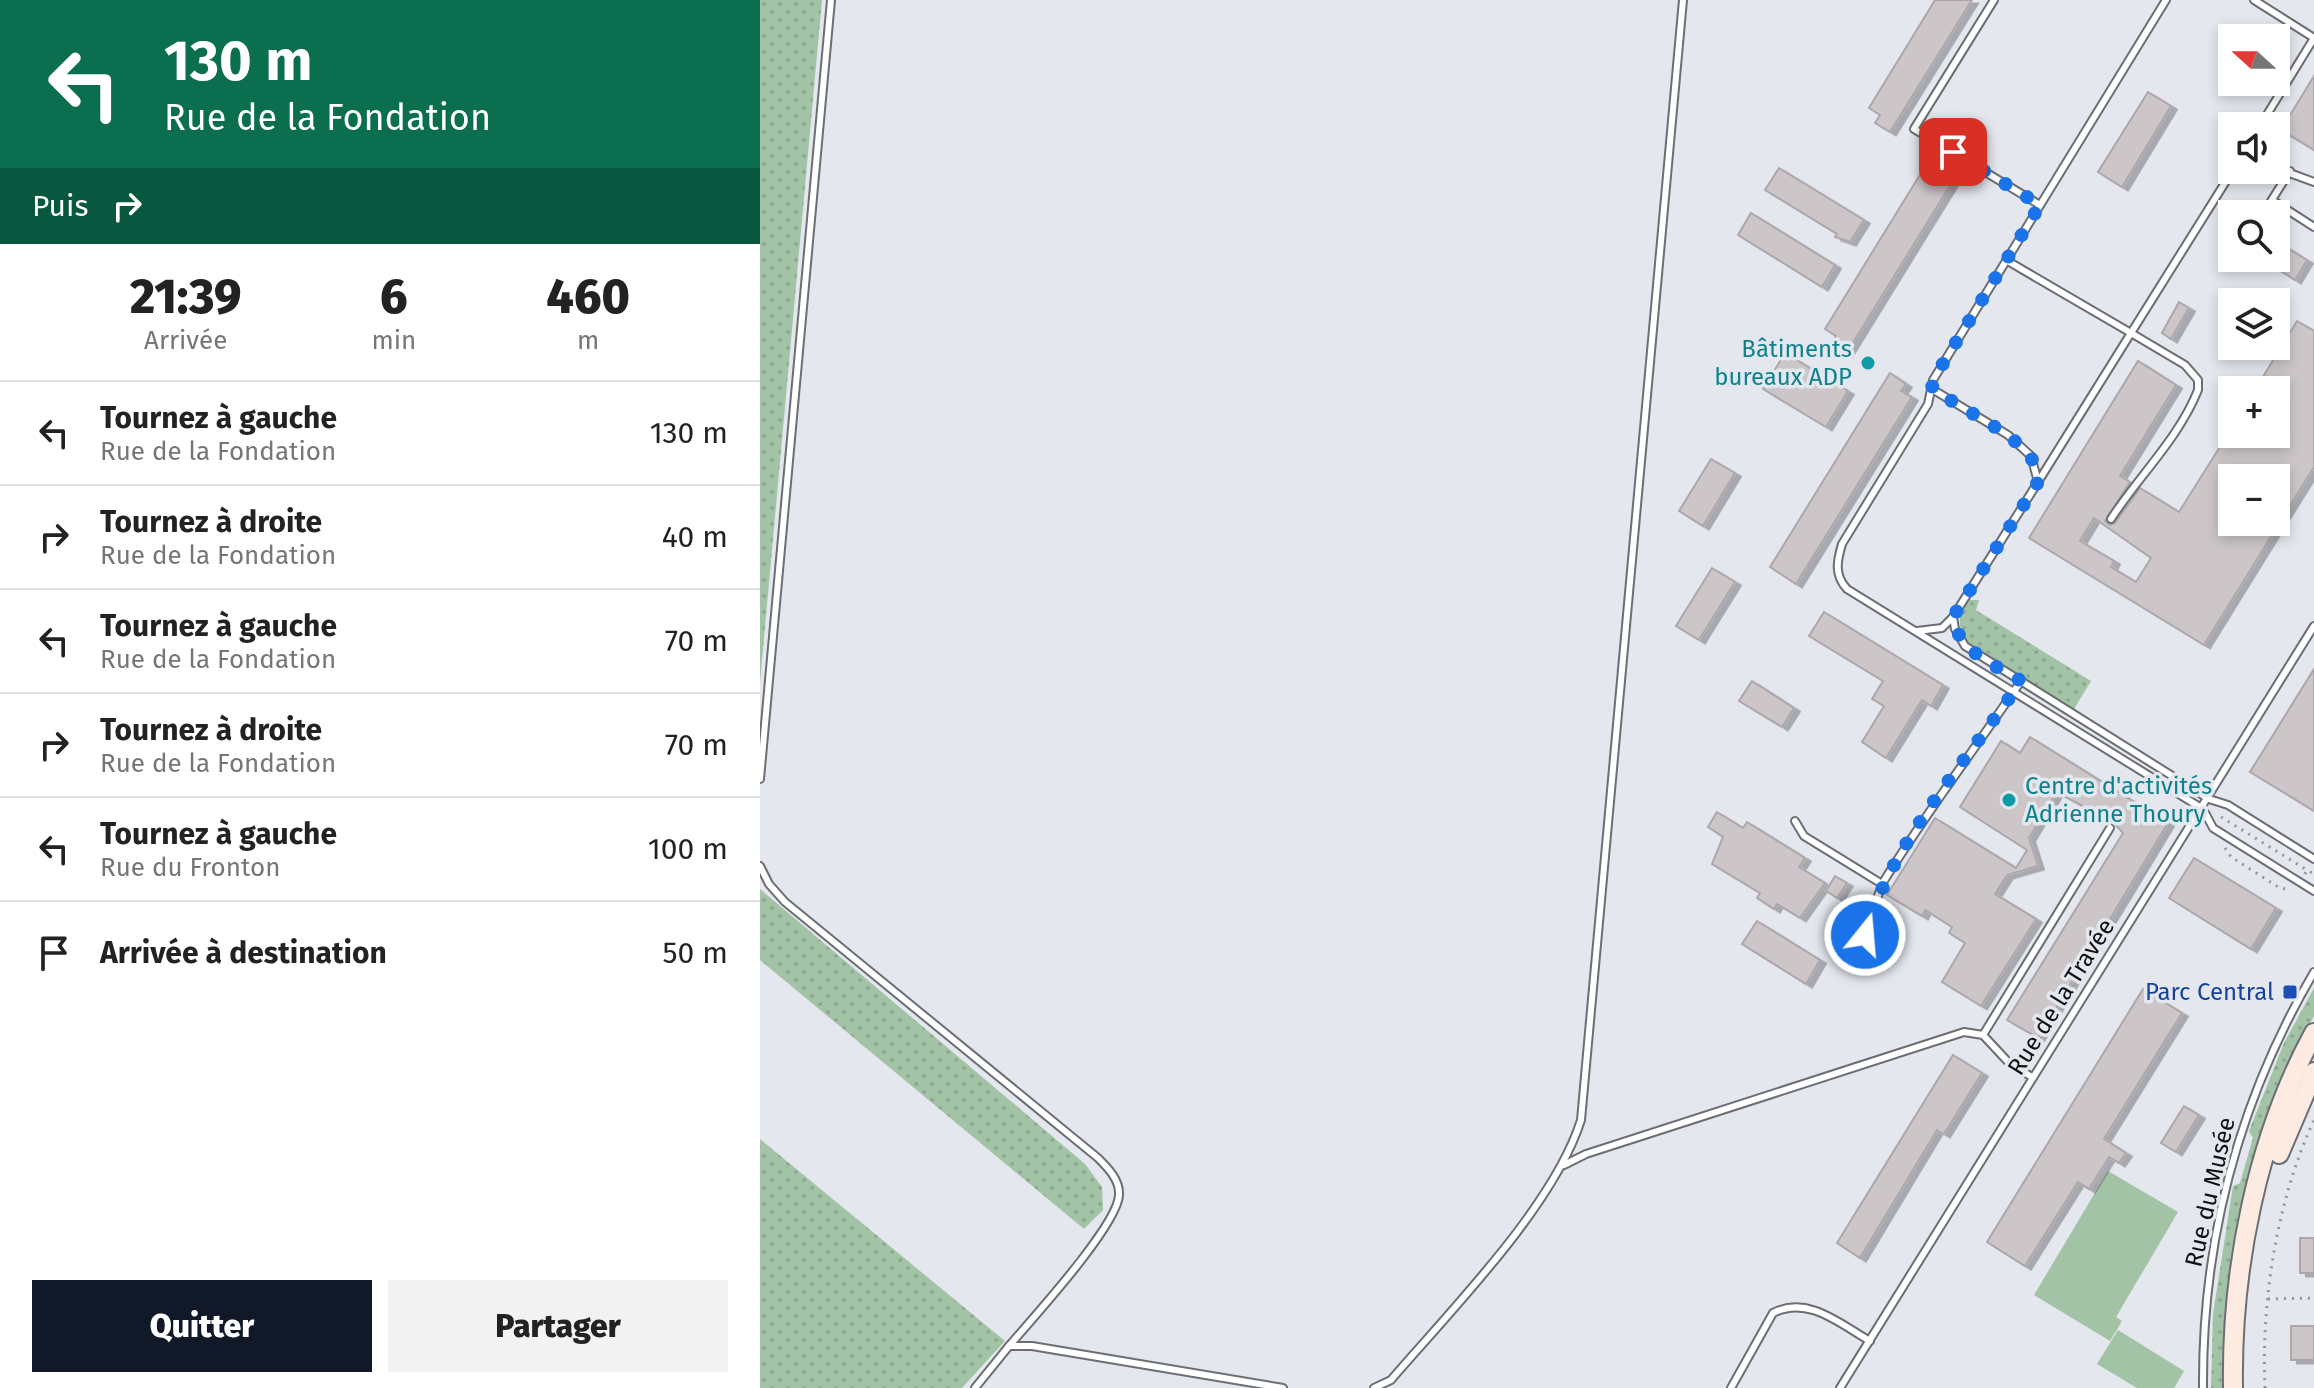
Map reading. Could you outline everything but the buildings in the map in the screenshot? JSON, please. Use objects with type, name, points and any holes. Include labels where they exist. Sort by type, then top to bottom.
[{"type":"main road","points":[[2233,1388],[2235,1309],[2251,1211],[2274,1131],[2314,1033]]},
{"type":"main road","points":[[2243,1388],[2244,1330],[2257,1235],[2286,1134],[2314,1072]]},
{"type":"lane","points":[[760,779],[831,0]]},
{"type":"lane","points":[[1374,1388],[1391,1380],[1484,1271],[1564,1165],[1581,1120],[1683,0]]},
{"type":"lane","points":[[1994,0],[1914,129],[2040,205]]},
{"type":"lane","points":[[2166,0],[1933,380],[1928,404],[1842,544],[1836,565],[1841,583],[1847,589],[2203,809],[2213,828],[2314,891]]},
{"type":"lane","points":[[2254,0],[2314,38],[2269,112]]},
{"type":"lane","points":[[2290,171],[2314,182]]},
{"type":"lane","points":[[1914,630],[1935,631],[1953,617],[2224,184]]},
{"type":"lane","points":[[2272,200],[2282,184]]},
{"type":"lane","points":[[2290,212],[2314,227]]},
{"type":"lane","points":[[2006,260],[2185,365],[2198,380],[2198,390],[2148,471],[2134,483],[2111,519]]},
{"type":"lane","points":[[1932,389],[2008,435],[2031,456],[2038,482]]},
{"type":"lane","points":[[1953,617],[1955,629],[1965,646],[2209,799],[2231,807],[2314,859]]},
{"type":"lane","name":"Rue de la Travée","points":[[1840,1388],[2032,1077],[2203,809],[2314,626]]},
{"type":"lane","points":[[1863,955],[1865,935],[1882,884],[1934,801],[1983,738],[2021,681]]},
{"type":"lane","points":[[1795,821],[1804,836],[1882,884]]},
{"type":"lane","points":[[1983,1035],[2110,828]]},
{"type":"lane","points":[[760,866],[769,884],[785,902],[1098,1158],[1117,1183],[1118,1202],[1104,1230],[975,1388]]},
{"type":"lane","name":"Rue du Musée","points":[[2203,1388],[2208,1286],[2231,1160],[2270,1055],[2314,972]]},
{"type":"lane","points":[[1564,1165],[1586,1154],[1964,1032],[1983,1035],[2010,1064],[2032,1077]]},
{"type":"lane","points":[[1731,1388],[1773,1313],[1783,1308],[1795,1305],[1811,1308],[1870,1341]]},
{"type":"lane","points":[[1009,1346],[1032,1346],[1283,1388]]},
{"type":"path","points":[[2221,817],[2307,870]]},
{"type":"path","points":[[2265,1388],[2268,1299],[2286,1203],[2314,1120]]},
{"type":"path","points":[[2268,1299],[2314,1298]]},
{"type":"green space","points":[[760,0],[822,0],[760,682]]},
{"type":"green space","points":[[1968,600],[1979,600],[1976,610],[2091,681],[2074,709],[1968,642],[1960,621]]},
{"type":"green space","points":[[760,889],[1085,1164],[1102,1187],[1103,1210],[1084,1229],[760,960]]},
{"type":"green space","points":[[2314,988],[2314,1016],[2300,1042],[2263,1151],[2228,1388],[2211,1388],[2213,1314],[2233,1186],[2240,1183],[2253,1138],[2249,1131],[2284,1043]]},
{"type":"green space","points":[[760,1139],[1005,1341],[962,1388],[760,1388]]},
{"type":"green space","points":[[2108,1171],[2178,1212],[2116,1317],[2122,1321],[2110,1341],[2034,1295]]},
{"type":"green space","points":[[2118,1330],[2184,1371],[2174,1388],[2137,1388],[2097,1364]]},
{"type":"place","name":"Bâtiments bureaux ADP","points":[[1868,363]]},
{"type":"place","name":"Centre d'activités Adrienne Thoury","points":[[2009,800]]},
{"type":"place","name":"Parc Central","points":[[2290,992]]},
{"type":"route","points":[[1865,935],[1882,884],[1934,801],[1983,738],[2021,681],[1965,646],[1959,639],[1953,617],[2038,482],[2031,456],[2008,435],[1932,389],[1933,380],[2040,205],[1953,152]]}]
